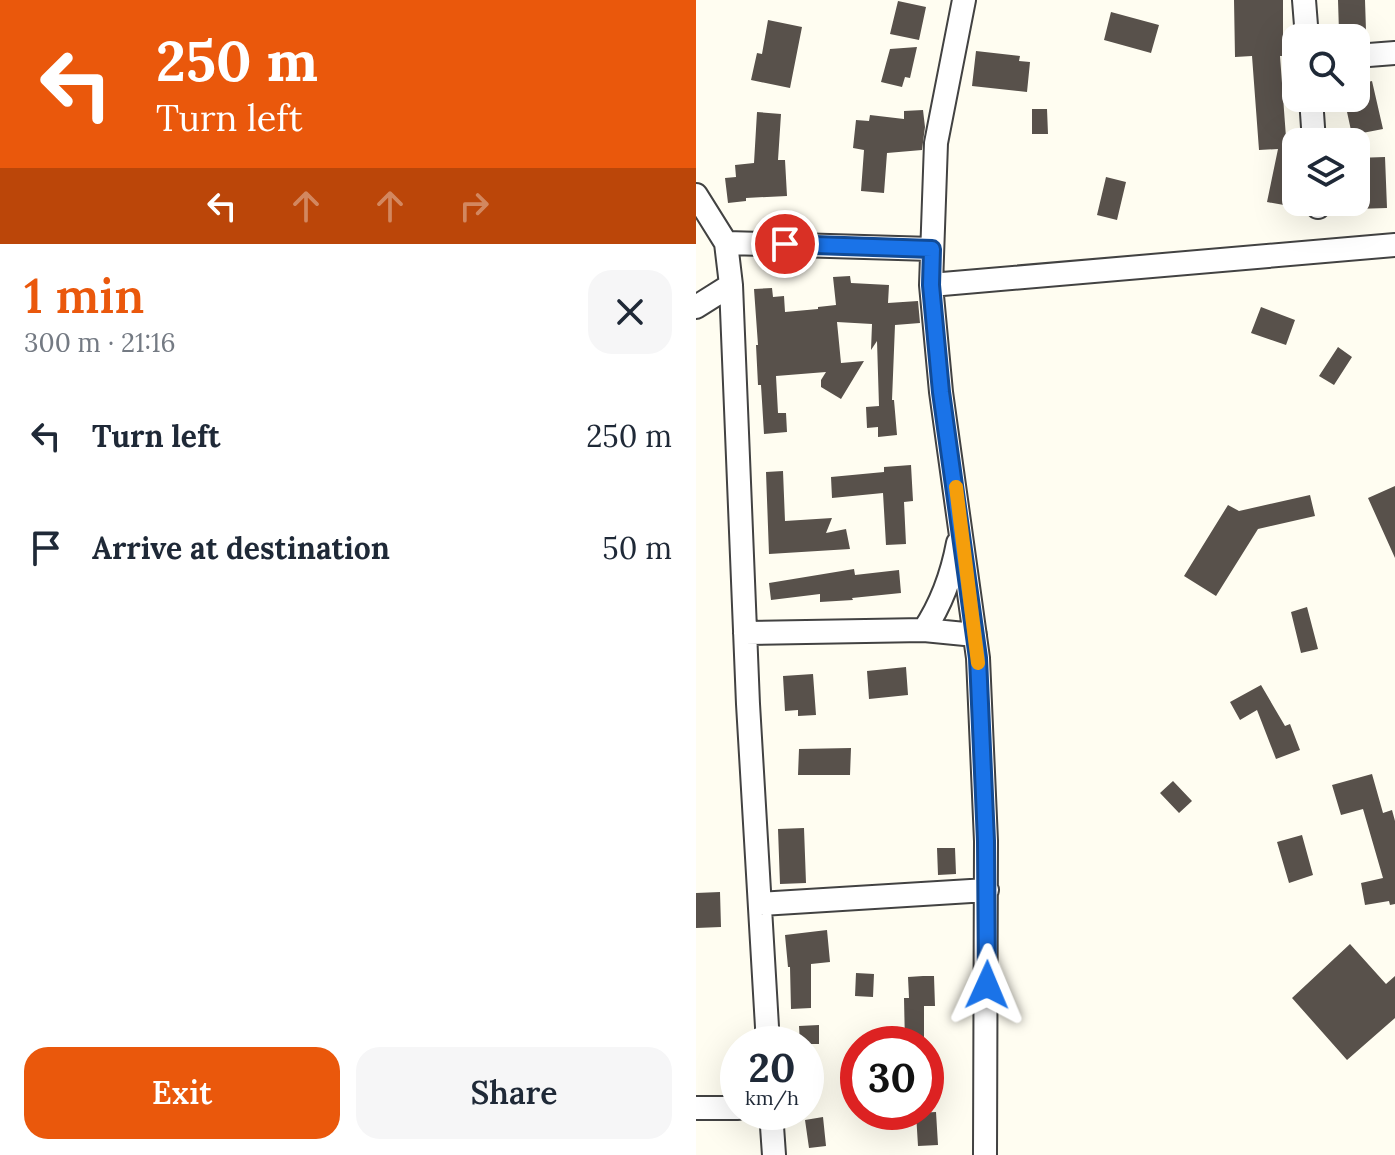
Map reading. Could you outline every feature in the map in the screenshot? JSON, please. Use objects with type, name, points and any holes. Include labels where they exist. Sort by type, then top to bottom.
[{"type":"street","points":[[964,0],[936,143],[931,285],[941,392],[975,635],[987,890],[985,1155]]},
{"type":"street","points":[[1304,0],[1306,24]]},
{"type":"street","points":[[1370,55],[1395,53]]},
{"type":"street","points":[[696,195],[726,243],[731,285],[745,633],[767,1026]]},
{"type":"street","points":[[726,243],[932,249]]},
{"type":"street","points":[[931,285],[1395,245]]},
{"type":"street","points":[[696,307],[731,285]]},
{"type":"street","points":[[924,630],[951,575],[960,517]]},
{"type":"street","points":[[745,633],[924,630],[975,635]]},
{"type":"street","points":[[760,904],[987,890]]},
{"type":"street","points":[[696,1108],[720,1108]]},
{"type":"street","points":[[772,1130],[774,1155]]},
{"type":"building","points":[[1234,0],[1283,0],[1280,56],[1285,128],[1282,128],[1282,205],[1267,202],[1278,149],[1259,150],[1252,56],[1235,57]]},
{"type":"building","points":[[1338,0],[1365,0],[1366,24],[1339,24]]},
{"type":"building","points":[[898,1],[926,7],[919,40],[890,34]]},
{"type":"building","points":[[1111,12],[1159,25],[1151,53],[1104,40]]},
{"type":"building","points":[[768,20],[802,27],[790,88],[751,80],[757,53],[762,54]]},
{"type":"building","points":[[917,47],[910,78],[905,77],[902,87],[881,82],[890,49]]},
{"type":"building","points":[[976,51],[1020,56],[1019,61],[1030,62],[1027,92],[972,86]]},
{"type":"building","points":[[1370,82],[1383,129],[1370,132],[1370,128],[1350,128],[1347,112],[1370,112]]},
{"type":"building","points":[[1032,109],[1047,109],[1048,134],[1032,134]]},
{"type":"building","points":[[923,110],[925,127],[922,150],[887,153],[884,193],[861,191],[864,150],[853,148],[856,120],[869,121],[870,115],[904,119],[904,111]]},
{"type":"building","points":[[757,112],[781,114],[778,160],[785,160],[787,196],[746,198],[746,201],[728,203],[725,178],[736,177],[735,165],[754,163]]},
{"type":"building","points":[[1385,157],[1387,208],[1370,209],[1370,158]]},
{"type":"building","points":[[1106,177],[1126,182],[1117,220],[1097,215]]},
{"type":"building","points":[[850,276],[851,283],[889,285],[888,303],[918,301],[920,323],[895,325],[892,400],[897,435],[878,437],[878,427],[867,428],[866,407],[879,406],[877,341],[871,350],[872,324],[837,322],[841,363],[864,361],[841,399],[821,387],[826,372],[776,376],[778,413],[786,413],[787,432],[764,434],[761,385],[758,385],[754,289],[772,288],[773,297],[784,296],[785,312],[818,309],[836,305],[833,277]]},
{"type":"building","points":[[1261,307],[1295,320],[1286,345],[1251,333]]},
{"type":"building","points":[[1338,347],[1352,357],[1334,385],[1319,376]]},
{"type":"building","points":[[911,465],[913,501],[904,502],[906,544],[886,545],[883,493],[832,498],[831,477],[884,472],[884,467]]},
{"type":"building","points":[[783,471],[785,521],[832,518],[826,533],[846,529],[850,549],[769,554],[766,472]]},
{"type":"building","points":[[1395,486],[1395,558],[1368,498]]},
{"type":"building","points":[[1310,495],[1315,516],[1258,529],[1216,596],[1184,576],[1228,505],[1239,511]]},
{"type":"building","points":[[854,569],[855,575],[899,570],[901,593],[820,602],[820,594],[771,600],[769,583]]},
{"type":"building","points":[[1307,607],[1318,649],[1301,653],[1291,612]]},
{"type":"building","points":[[906,667],[908,695],[869,699],[867,671]]},
{"type":"building","points":[[813,674],[816,715],[798,716],[798,710],[785,711],[783,676]]},
{"type":"building","points":[[1261,685],[1285,726],[1290,724],[1300,750],[1276,759],[1257,710],[1240,720],[1230,702]]},
{"type":"building","points":[[851,748],[850,775],[798,775],[799,749]]},
{"type":"building","points":[[1372,774],[1383,813],[1392,810],[1395,821],[1395,904],[1390,905],[1389,901],[1365,905],[1361,883],[1383,878],[1363,809],[1341,815],[1332,785]]},
{"type":"building","points":[[1173,781],[1192,801],[1179,813],[1160,793]]},
{"type":"building","points":[[804,828],[806,883],[780,884],[778,829]]},
{"type":"building","points":[[1302,835],[1313,875],[1289,883],[1277,842]]},
{"type":"building","points":[[937,848],[955,848],[956,874],[938,875]]},
{"type":"building","points":[[720,892],[721,927],[696,928],[696,893]]},
{"type":"building","points":[[827,930],[830,962],[811,964],[811,1008],[791,1009],[785,935]]},
{"type":"building","points":[[1350,944],[1386,984],[1395,976],[1395,1018],[1347,1060],[1292,998]]},
{"type":"building","points":[[856,973],[874,974],[873,997],[855,996]]},
{"type":"building","points":[[934,976],[935,1006],[924,1006],[924,1026],[905,1026],[904,998],[909,998],[908,977]]},
{"type":"building","points":[[824,1127],[826,1146],[809,1148],[806,1130],[824,1130]]},
{"type":"building","points":[[917,1130],[937,1130],[938,1145],[918,1146]]},
{"type":"slow traffic","points":[[956,487],[978,663]]},
{"type":"route","points":[[785,244],[932,249],[931,285],[941,392],[978,658],[986,841],[987,985]]}]
